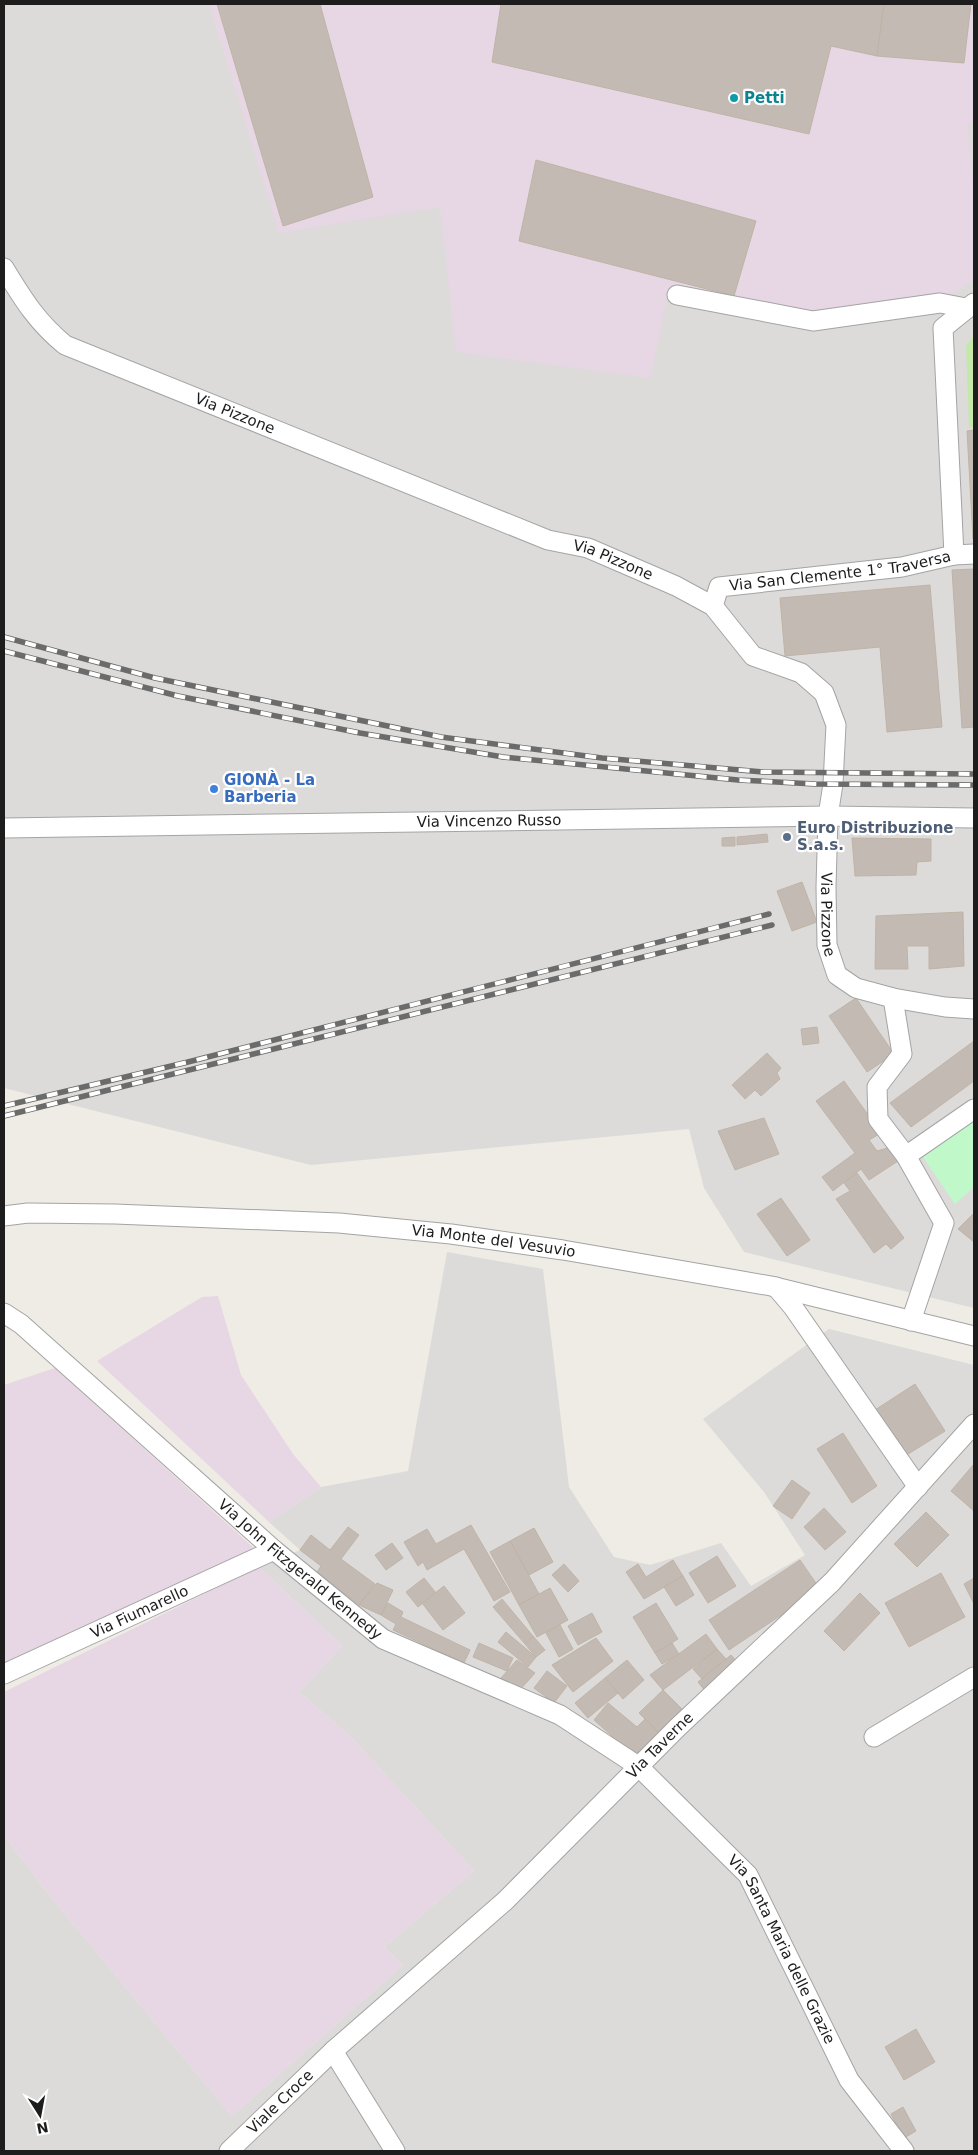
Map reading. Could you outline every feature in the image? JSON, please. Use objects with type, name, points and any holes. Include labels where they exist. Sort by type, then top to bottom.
[{"type":"street","name":"Via Pizzone","points":[[4,268],[32,312],[46,329],[66,345],[548,540],[588,548],[676,586],[713,606],[753,656],[800,673],[824,693],[836,725],[833,784],[828,816],[826,945],[837,975],[856,988],[893,998],[945,1007],[974,1008]]},
{"type":"street","points":[[677,294],[813,321],[940,303],[970,305]]},
{"type":"street","name":"Via San Clemente 1° Traversa","points":[[713,606],[719,587],[902,568],[954,555],[943,328],[970,305]]},
{"type":"street","points":[[954,555],[974,554]]},
{"type":"street","name":"Via Vincenzo Russo","points":[[4,828],[828,816],[974,818]]},
{"type":"street","points":[[893,998],[902,1054],[876,1087],[878,1119],[906,1156],[944,1223],[911,1321]]},
{"type":"street","points":[[906,1156],[974,1109]]},
{"type":"street","name":"Via Monte del Vesuvio","points":[[4,1216],[28,1213],[115,1214],[339,1223],[451,1234],[554,1249],[776,1287],[974,1336]]},
{"type":"street","points":[[776,1287],[793,1307],[918,1487]]},
{"type":"street","name":"Via John Fitzgerald Kennedy","points":[[4,1313],[21,1324],[274,1550],[383,1639],[560,1715],[638,1766]]},
{"type":"street","name":"Via Taverne","points":[[332,2051],[505,1900],[638,1766],[832,1582],[974,1424]]},
{"type":"street","name":"Via Fiumarello","points":[[4,1674],[274,1550]]},
{"type":"street","points":[[874,1737],[974,1676]]},
{"type":"street","name":"Via Santa Maria delle Grazie","points":[[638,1766],[748,1875],[849,2080],[904,2151]]},
{"type":"street","points":[[332,2051],[395,2151]]},
{"type":"street","name":"Viale Croce","points":[[229,2151],[332,2051]]},
{"type":"shaded area","points":[[4,4],[974,4],[974,1308],[744,1252],[704,1188],[689,1129],[311,1165],[4,1088]]},
{"type":"shaded area","points":[[209,4],[974,4],[974,123],[967,123],[974,190],[974,280],[947,298],[876,306],[799,311],[668,290],[651,378],[456,352],[440,207],[279,233]]},
{"type":"shaded area","points":[[447,1252],[543,1269],[569,1487],[614,1557],[650,1565],[721,1543],[751,1586],[805,1555],[764,1492],[703,1419],[829,1329],[974,1365],[974,2151],[4,2151],[4,1835],[49,1895],[232,2116],[403,1965],[384,1947],[474,1871],[350,1736],[299,1692],[342,1646],[259,1567],[300,1550],[269,1522],[321,1487],[408,1471]]},
{"type":"shaded area","points":[[218,1296],[241,1375],[293,1454],[321,1487],[269,1522],[97,1361],[202,1297]]},
{"type":"shaded area","points":[[55,1368],[256,1550],[4,1665],[4,1385]]},
{"type":"shaded area","points":[[259,1567],[342,1646],[299,1692],[350,1736],[474,1871],[384,1947],[403,1965],[232,2116],[49,1895],[4,1835],[4,1692]]},
{"type":"green space","points":[[974,335],[974,427],[969,427],[966,346]]},
{"type":"green space","points":[[974,1121],[974,1187],[955,1204],[921,1154]]},
{"type":"building","points":[[217,4],[320,4],[373,197],[283,226]]},
{"type":"building","name":"Petti","points":[[501,4],[884,4],[877,56],[831,46],[809,134],[492,62]]},
{"type":"building","points":[[884,4],[971,4],[964,63],[877,56]]},
{"type":"building","points":[[536,160],[756,221],[734,296],[519,241]]},
{"type":"building","points":[[974,430],[974,538],[973,539],[967,431]]},
{"type":"building","points":[[974,569],[974,727],[962,728],[952,570]]},
{"type":"building","points":[[930,585],[942,727],[887,732],[880,647],[785,656],[780,598]]},
{"type":"building","points":[[767,834],[768,842],[737,845],[737,837]]},
{"type":"building","points":[[735,837],[735,846],[722,846],[722,838]]},
{"type":"building","points":[[852,838],[931,839],[931,861],[917,862],[916,875],[855,876]]},
{"type":"building","points":[[802,882],[817,922],[792,931],[777,891]]},
{"type":"building","points":[[963,912],[964,966],[929,969],[929,946],[907,946],[908,969],[875,969],[876,916]]},
{"type":"building","points":[[856,998],[894,1054],[867,1072],[829,1016]]},
{"type":"building","points":[[817,1027],[819,1043],[803,1045],[801,1029]]},
{"type":"building","points":[[974,1041],[974,1081],[911,1127],[890,1103]]},
{"type":"building","points":[[767,1053],[781,1068],[777,1073],[780,1079],[761,1096],[755,1090],[745,1099],[732,1085]]},
{"type":"building","points":[[844,1081],[881,1133],[869,1140],[877,1151],[891,1147],[898,1161],[869,1180],[861,1169],[833,1191],[822,1177],[855,1153],[816,1101]]},
{"type":"building","points":[[764,1118],[779,1154],[735,1170],[718,1131]]},
{"type":"building","points":[[857,1173],[904,1238],[891,1249],[886,1244],[874,1253],[836,1199],[850,1191],[844,1183]]},
{"type":"building","points":[[781,1198],[810,1240],[787,1256],[757,1214]]},
{"type":"building","points":[[974,1213],[974,1242],[958,1229]]},
{"type":"building","points":[[915,1384],[945,1431],[905,1456],[875,1410]]},
{"type":"building","points":[[843,1433],[877,1486],[852,1503],[817,1449]]},
{"type":"building","points":[[974,1464],[974,1511],[951,1491]]},
{"type":"building","points":[[792,1480],[810,1493],[792,1519],[773,1506]]},
{"type":"building","points":[[824,1508],[846,1532],[825,1550],[804,1527]]},
{"type":"building","points":[[926,1512],[949,1535],[917,1567],[894,1544]]},
{"type":"building","points":[[471,1525],[510,1592],[494,1601],[464,1549],[427,1570],[423,1562],[418,1566],[404,1542],[427,1529],[436,1544]]},
{"type":"building","points":[[348,1527],[359,1535],[341,1559],[375,1584],[359,1605],[317,1572],[321,1566],[300,1550],[311,1535],[330,1550]]},
{"type":"building","points":[[534,1528],[553,1562],[529,1575],[510,1541]]},
{"type":"building","points":[[510,1541],[539,1594],[519,1605],[490,1552]]},
{"type":"building","points":[[392,1543],[403,1558],[386,1570],[375,1555]]},
{"type":"building","points":[[717,1556],[736,1586],[708,1603],[689,1573]]},
{"type":"building","points":[[673,1560],[683,1576],[644,1599],[626,1572],[638,1564],[646,1577]]},
{"type":"building","points":[[800,1560],[820,1589],[729,1650],[709,1620]]},
{"type":"building","points":[[564,1564],[579,1581],[568,1592],[552,1575]]},
{"type":"building","points":[[941,1573],[965,1617],[909,1647],[885,1603]]},
{"type":"building","points":[[683,1576],[694,1595],[676,1606],[664,1587]]},
{"type":"building","points":[[424,1578],[436,1593],[418,1607],[406,1592]]},
{"type":"building","points":[[974,1578],[974,1604],[964,1584]]},
{"type":"building","points":[[377,1583],[393,1590],[381,1615],[359,1605]]},
{"type":"building","points":[[444,1586],[465,1613],[443,1630],[422,1603]]},
{"type":"building","points":[[550,1588],[568,1620],[537,1637],[519,1605]]},
{"type":"building","points":[[860,1593],[880,1613],[844,1651],[824,1631]]},
{"type":"building","points":[[502,1599],[533,1636],[525,1644],[493,1607]]},
{"type":"building","points":[[388,1603],[403,1612],[401,1617],[470,1650],[464,1663],[393,1630],[396,1624],[381,1615]]},
{"type":"building","points":[[656,1603],[678,1639],[655,1653],[633,1617]]},
{"type":"building","points":[[592,1613],[602,1632],[578,1645],[568,1626]]},
{"type":"building","points":[[560,1625],[573,1649],[559,1657],[546,1633]]},
{"type":"building","points":[[506,1632],[536,1657],[528,1667],[498,1642]]},
{"type":"building","points":[[706,1634],[717,1649],[663,1690],[650,1675]]},
{"type":"building","points":[[533,1636],[545,1650],[536,1657],[525,1644]]},
{"type":"building","points":[[596,1638],[613,1661],[573,1692],[552,1665]]},
{"type":"building","points":[[479,1643],[513,1658],[507,1671],[473,1657]]},
{"type":"building","points":[[672,1643],[679,1654],[662,1664],[655,1653]]},
{"type":"building","points":[[717,1649],[726,1659],[702,1679],[693,1669]]},
{"type":"building","points":[[731,1655],[739,1664],[706,1692],[698,1682]]},
{"type":"building","points":[[517,1660],[535,1673],[518,1692],[501,1678]]},
{"type":"building","points":[[627,1660],[644,1680],[623,1699],[605,1678]]},
{"type":"building","points":[[547,1671],[567,1686],[554,1703],[534,1688]]},
{"type":"building","points":[[605,1678],[618,1693],[588,1718],[575,1703]]},
{"type":"building","points":[[663,1690],[686,1713],[662,1736],[639,1713]]},
{"type":"building","points":[[608,1703],[637,1727],[645,1719],[662,1736],[638,1759],[594,1720]]},
{"type":"building","points":[[916,2029],[935,2062],[904,2080],[885,2047]]},
{"type":"building","points":[[903,2107],[916,2131],[904,2138],[891,2114]]},
{"type":"railway","points":[[4,637],[155,678],[441,737],[602,758],[763,772],[974,774]]},
{"type":"railway","points":[[4,651],[178,696],[360,733],[503,757],[738,780],[815,784],[974,785]]},
{"type":"railway","points":[[4,1106],[188,1062],[769,914]]},
{"type":"railway","points":[[4,1116],[772,925]]},
{"type":"place","name":"Petti","points":[[734,98]]},
{"type":"place","name":"GIONÀ - La Barberia","points":[[214,789]]},
{"type":"place","name":"Euro Distribuzione S.a.s.","points":[[787,837]]}]
